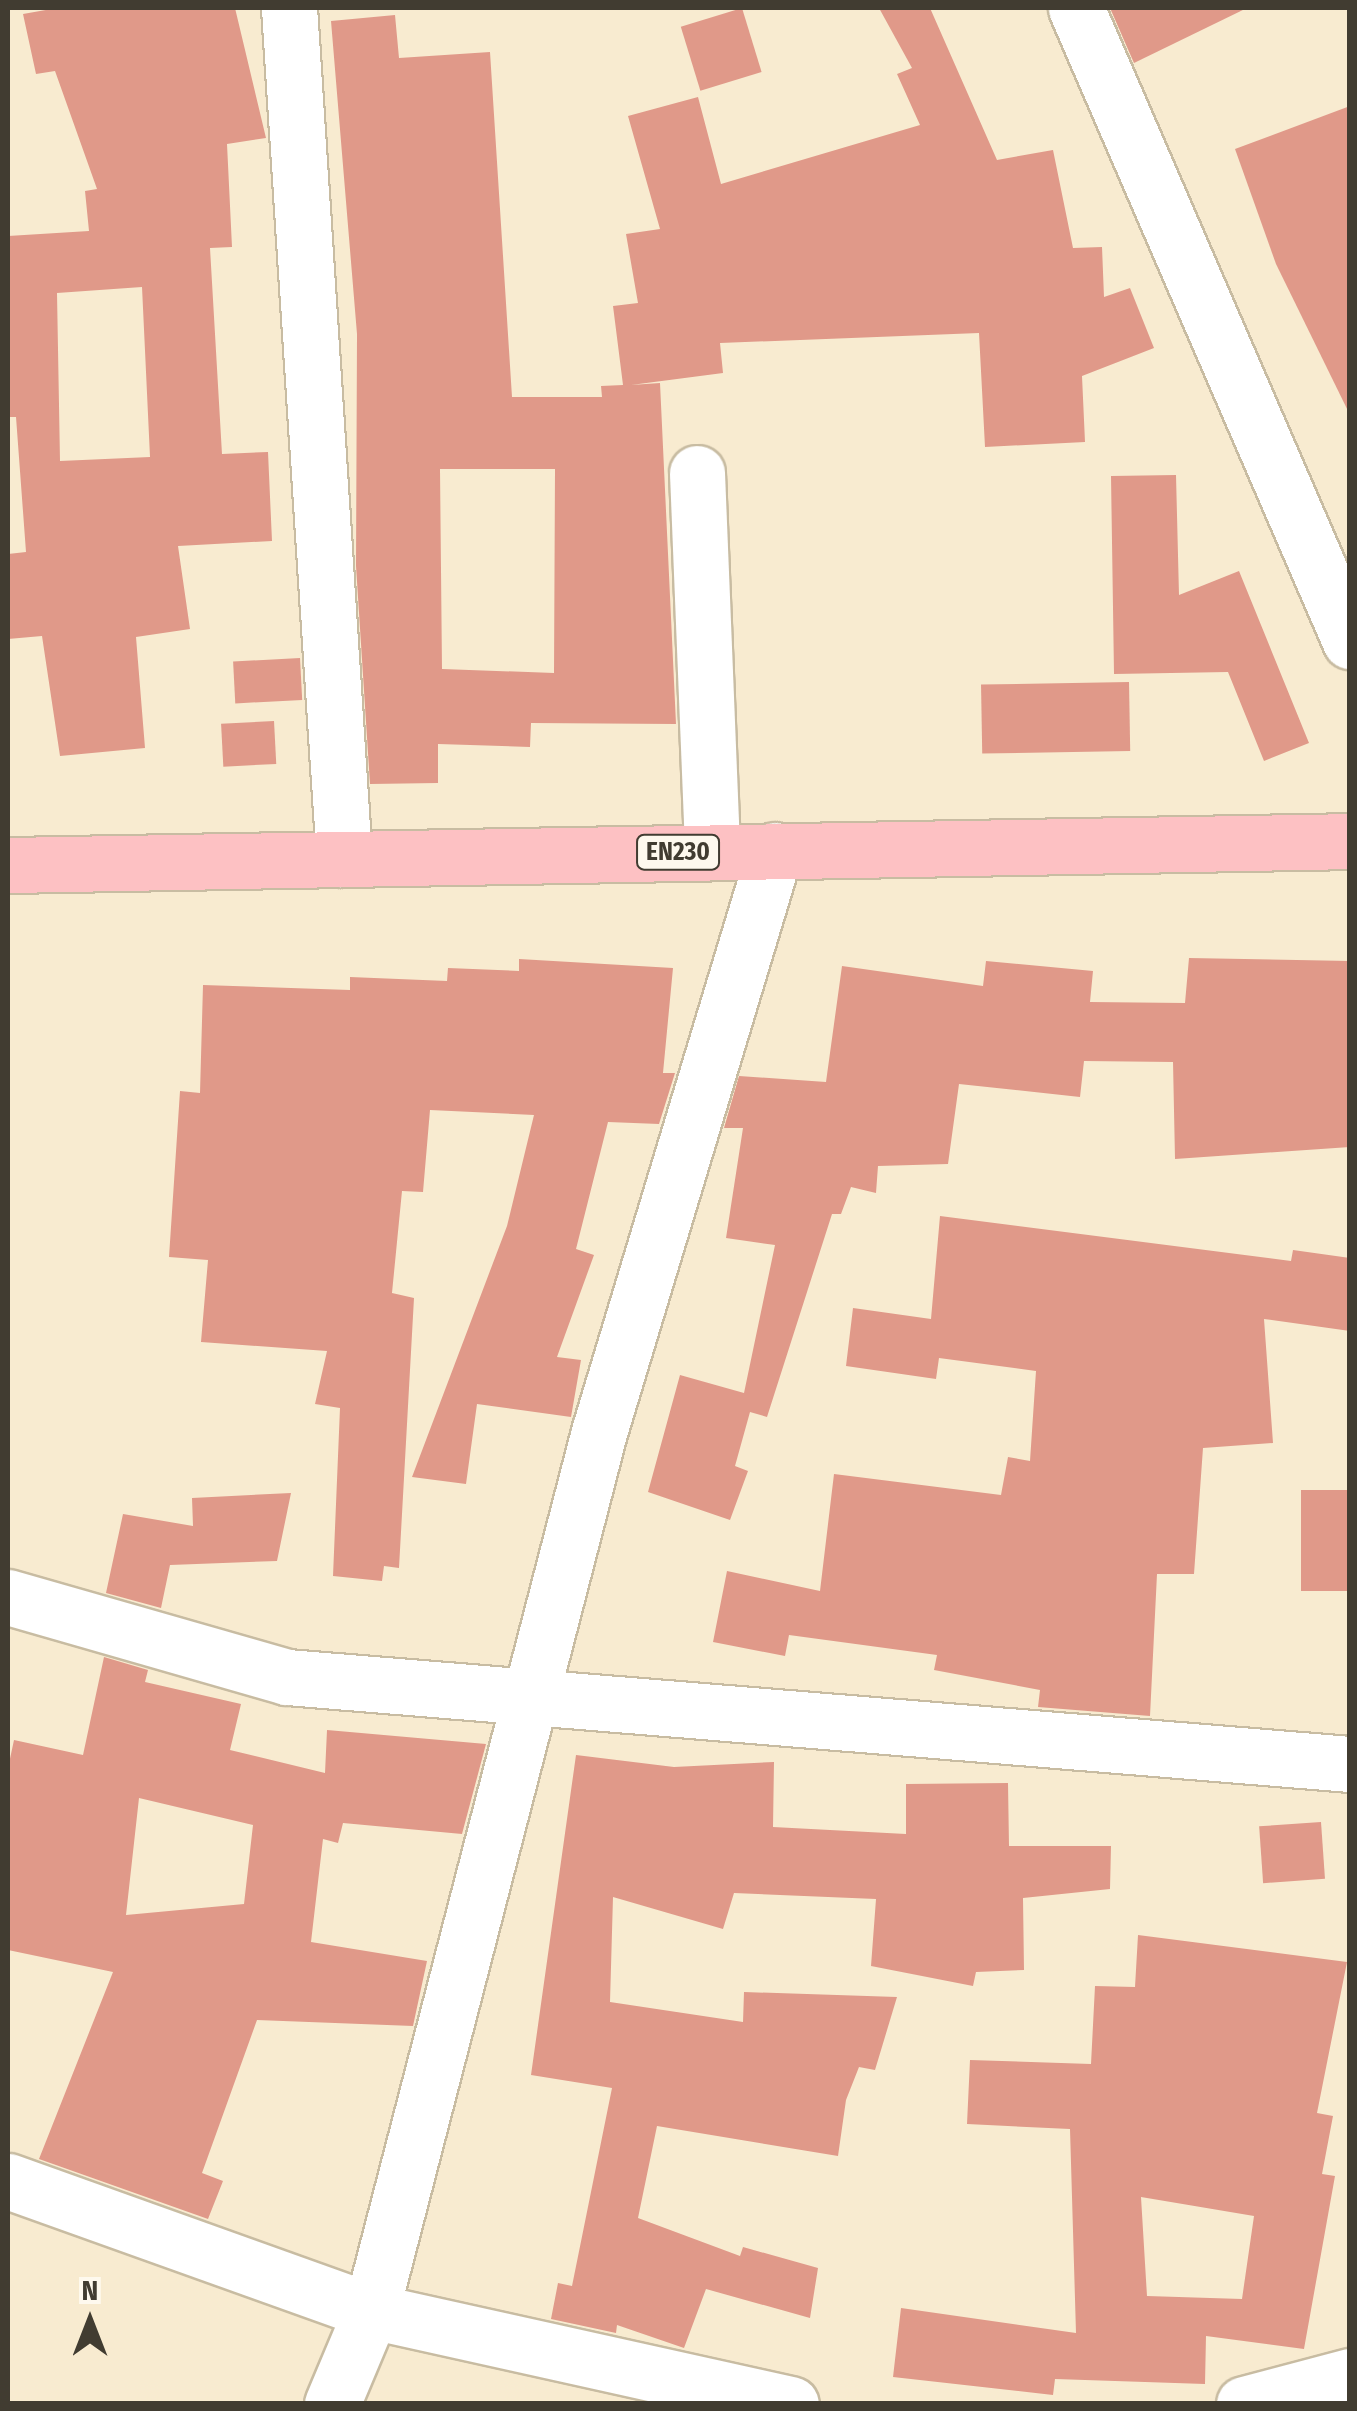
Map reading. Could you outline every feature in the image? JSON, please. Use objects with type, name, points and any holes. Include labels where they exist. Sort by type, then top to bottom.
[{"type":"main road","name":"EN230","points":[[8,865],[1350,841]]},
{"type":"street","points":[[289,8],[344,859]]},
{"type":"street","points":[[1076,8],[1350,641]]},
{"type":"street","points":[[697,473],[712,851]]},
{"type":"street","points":[[332,2404],[371,2310],[529,1696],[775,850]]},
{"type":"street","points":[[8,1597],[287,1677],[1350,1764]]},
{"type":"street","points":[[8,2181],[371,2310],[791,2404]]},
{"type":"street","points":[[1244,2404],[1350,2376]]},
{"type":"building","points":[[57,8],[235,8],[266,138],[227,144],[232,247],[210,248],[222,454],[268,452],[272,541],[178,546],[190,629],[136,637],[145,748],[60,756],[42,636],[8,639],[8,554],[26,552],[16,417],[8,417],[8,236],[89,231],[85,191],[97,189],[55,71],[36,74],[23,14]],"holes":[[[142,287],[150,457],[60,461],[57,293]]]},
{"type":"building","points":[[742,8],[762,72],[700,91],[681,27]]},
{"type":"building","points":[[879,8],[930,8],[997,160],[1053,150],[1073,248],[1102,247],[1104,297],[1130,288],[1154,348],[1082,376],[1085,442],[985,447],[979,333],[720,343],[723,373],[631,385],[660,383],[676,724],[531,723],[530,747],[438,744],[438,783],[370,784],[356,566],[357,334],[331,21],[395,15],[399,58],[490,52],[512,397],[602,397],[601,386],[623,385],[613,306],[638,303],[626,234],[660,229],[628,116],[698,97],[721,184],[920,125],[897,74],[912,68]],"holes":[[[440,469],[555,469],[554,673],[442,669]]]},
{"type":"building","points":[[1110,8],[1247,8],[1134,63]]},
{"type":"building","points":[[1350,106],[1350,415],[1276,264],[1235,149]]},
{"type":"building","points":[[1176,475],[1179,595],[1239,571],[1309,743],[1264,761],[1228,672],[1114,674],[1111,476]]},
{"type":"building","points":[[300,658],[302,700],[235,703],[233,662]]},
{"type":"building","points":[[1129,682],[1130,751],[982,754],[981,685]]},
{"type":"building","points":[[274,721],[276,764],[223,767],[221,724]]},
{"type":"building","points":[[1189,958],[1350,961],[1350,1147],[1175,1159],[1173,1062],[1084,1061],[1080,1097],[959,1084],[948,1164],[878,1166],[876,1193],[851,1187],[841,1214],[832,1214],[767,1417],[750,1412],[735,1466],[748,1471],[730,1520],[648,1492],[680,1375],[744,1393],[775,1245],[726,1238],[743,1128],[724,1128],[739,1076],[826,1082],[842,966],[983,986],[986,961],[1093,971],[1090,1002],[1185,1003]]},
{"type":"building","points":[[519,959],[673,968],[663,1073],[675,1073],[659,1124],[608,1122],[576,1249],[594,1255],[557,1357],[581,1360],[571,1417],[477,1404],[466,1484],[412,1477],[507,1226],[534,1115],[430,1110],[423,1192],[402,1191],[392,1293],[414,1298],[399,1568],[384,1566],[382,1581],[333,1576],[340,1408],[315,1404],[327,1351],[201,1342],[208,1260],[169,1257],[180,1091],[200,1093],[203,985],[350,990],[350,977],[447,981],[448,968],[519,971]]},
{"type":"building","points":[[940,1216],[1291,1261],[1293,1250],[1350,1258],[1350,1331],[1264,1319],[1273,1443],[1203,1448],[1194,1574],[1157,1574],[1150,1716],[1038,1707],[1040,1690],[934,1670],[937,1655],[789,1635],[785,1656],[713,1642],[727,1571],[820,1591],[834,1474],[1001,1495],[1008,1457],[1030,1461],[1036,1371],[939,1358],[936,1379],[846,1366],[853,1308],[931,1319]]},
{"type":"building","points":[[1301,1490],[1350,1490],[1350,1591],[1301,1591]]},
{"type":"building","points":[[291,1493],[277,1561],[170,1565],[161,1608],[106,1593],[123,1514],[193,1526],[192,1498]]},
{"type":"building","points":[[104,1657],[148,1670],[145,1682],[241,1704],[230,1750],[325,1773],[327,1730],[486,1744],[462,1834],[343,1823],[338,1843],[323,1839],[311,1942],[427,1961],[413,2026],[257,2020],[202,2173],[223,2181],[208,2219],[39,2159],[113,1972],[8,1950],[8,1768],[14,1740],[83,1755]],"holes":[[[139,1798],[253,1825],[244,1904],[126,1915]]]},
{"type":"building","points":[[576,1755],[674,1767],[774,1762],[773,1827],[906,1834],[906,1784],[1008,1783],[1009,1846],[1111,1846],[1110,1889],[1023,1898],[1024,1970],[976,1972],[973,1986],[871,1966],[876,1899],[734,1893],[723,1929],[613,1897],[610,2002],[743,2022],[744,1992],[897,1997],[875,2070],[859,2067],[846,2100],[838,2156],[657,2126],[638,2218],[740,2256],[743,2247],[818,2268],[810,2318],[706,2289],[684,2348],[617,2325],[616,2333],[551,2319],[558,2283],[572,2286],[612,2088],[531,2075]]},
{"type":"building","points":[[1321,1822],[1325,1879],[1263,1883],[1259,1826]]},
{"type":"building","points":[[1138,1935],[1347,1962],[1317,2113],[1333,2116],[1322,2174],[1335,2176],[1304,2349],[1206,2336],[1205,2384],[1055,2379],[1053,2395],[893,2377],[901,2308],[1076,2333],[1070,2129],[967,2124],[970,2060],[1091,2064],[1095,1986],[1135,1987]],"holes":[[[1141,2197],[1254,2216],[1242,2299],[1147,2296]]]}]
